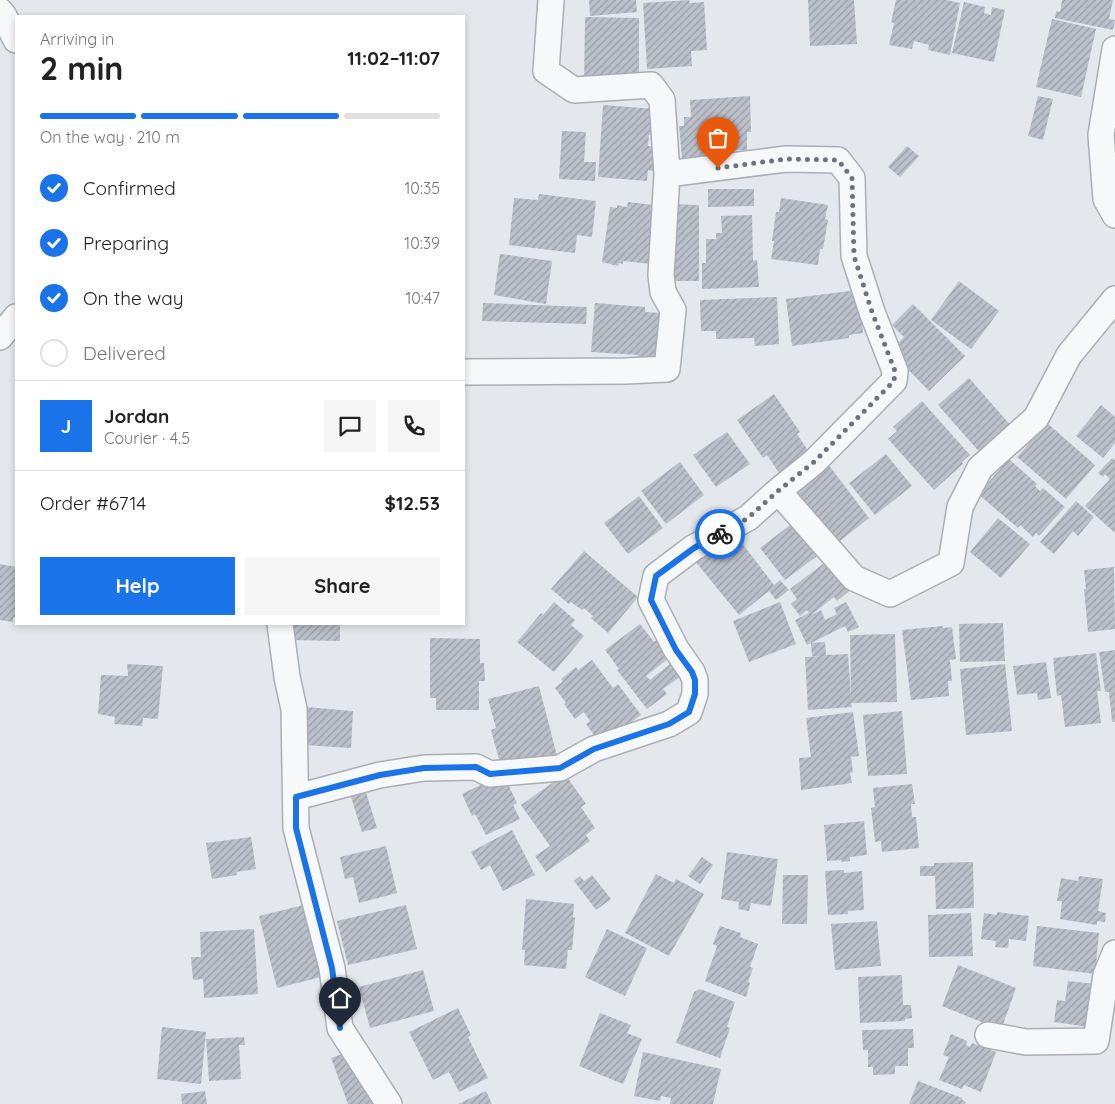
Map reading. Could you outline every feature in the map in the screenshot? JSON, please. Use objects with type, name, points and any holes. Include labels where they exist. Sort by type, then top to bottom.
[{"type":"street","points":[[465,372],[667,369],[673,310],[663,292],[661,275],[667,174],[662,100],[651,85],[574,90],[546,70],[551,0]]},
{"type":"street","points":[[0,12],[15,38]]},
{"type":"street","points":[[1115,49],[1102,135],[1106,199],[1115,215]]},
{"type":"street","points":[[296,797],[380,775],[424,768],[476,767],[490,774],[560,768],[594,749],[669,724],[689,712],[695,694],[695,680],[692,672],[676,650],[651,600],[656,576],[694,548],[748,518],[814,462],[894,381],[895,371],[872,312],[854,256],[852,178],[838,160],[786,159],[667,174]]},
{"type":"street","points":[[778,491],[854,578],[890,594],[951,563],[960,507],[980,468],[1036,418],[1069,355],[1115,298]]},
{"type":"street","points":[[0,337],[15,318]]},
{"type":"street","points":[[280,625],[287,677],[294,709],[296,828],[332,968],[340,1028],[390,1104]]},
{"type":"street","points":[[988,1035],[1026,1042],[1096,1041],[1106,975],[1115,953]]},
{"type":"building","points":[[589,0],[636,0],[637,12],[590,16]]},
{"type":"building","points":[[689,0],[690,3],[704,2],[707,50],[691,51],[692,66],[647,69],[643,3]]},
{"type":"building","points":[[808,0],[854,0],[857,44],[810,46]]},
{"type":"building","points":[[896,0],[947,0],[960,3],[950,55],[928,50],[929,45],[914,41],[912,49],[889,45],[894,23],[891,22]]},
{"type":"building","points":[[1062,0],[1113,0],[1109,19],[1115,20],[1113,30],[1055,18],[1056,11],[1060,12]]},
{"type":"building","points":[[964,2],[985,7],[984,13],[991,15],[992,7],[1005,10],[994,62],[952,53]]},
{"type":"building","points":[[585,17],[639,18],[639,85],[584,85]]},
{"type":"building","points":[[1052,19],[1096,29],[1081,97],[1036,87]]},
{"type":"building","points":[[750,96],[751,132],[747,132],[747,150],[707,151],[706,157],[682,158],[679,126],[684,126],[684,117],[691,117],[690,100]]},
{"type":"building","points":[[1038,96],[1053,99],[1043,140],[1028,136]]},
{"type":"building","points":[[603,105],[656,109],[655,135],[649,135],[648,146],[654,147],[653,171],[648,170],[647,181],[598,177]]},
{"type":"building","points":[[562,131],[586,132],[584,162],[596,162],[595,181],[559,179]]},
{"type":"building","points":[[907,146],[919,156],[900,177],[888,167]]},
{"type":"building","points":[[708,189],[754,189],[754,206],[708,207]]},
{"type":"building","points":[[539,194],[596,201],[592,237],[577,235],[575,253],[509,245],[514,198],[538,200]]},
{"type":"building","points":[[781,198],[828,205],[825,219],[828,220],[823,249],[820,249],[818,265],[771,259],[776,212],[779,212]]},
{"type":"building","points":[[628,202],[654,205],[654,233],[650,232],[649,244],[654,245],[652,264],[623,261],[623,264],[619,263],[618,266],[602,262],[610,207],[617,208],[617,205],[627,207]]},
{"type":"building","points":[[669,204],[699,205],[699,281],[669,281]]},
{"type":"building","points":[[752,215],[753,261],[757,260],[759,287],[702,289],[702,263],[706,263],[706,239],[716,239],[716,233],[722,233],[721,216]]},
{"type":"building","points":[[500,254],[552,261],[546,304],[494,295]]},
{"type":"building","points":[[959,281],[999,311],[971,349],[931,320]]},
{"type":"building","points":[[858,290],[863,333],[849,335],[849,338],[792,346],[786,299]]},
{"type":"building","points":[[777,297],[779,344],[755,346],[754,338],[716,339],[716,331],[701,331],[700,300]]},
{"type":"building","points":[[483,303],[587,307],[586,324],[482,321]]},
{"type":"building","points":[[595,303],[645,307],[645,312],[660,313],[657,359],[638,358],[638,355],[591,352]]},
{"type":"building","points":[[913,304],[965,356],[929,391],[890,351],[904,337],[892,325]]},
{"type":"building","points":[[969,378],[1013,428],[982,455],[938,405]]},
{"type":"building","points":[[774,394],[800,432],[797,434],[809,452],[779,473],[767,455],[763,458],[737,420]]},
{"type":"building","points":[[922,401],[970,455],[962,462],[963,464],[934,490],[888,439],[897,431],[893,427]]},
{"type":"building","points":[[1101,405],[1115,417],[1115,443],[1103,458],[1076,436]]},
{"type":"building","points":[[1047,423],[1095,465],[1066,499],[1017,457]]},
{"type":"building","points":[[727,432],[750,464],[716,487],[693,455]]},
{"type":"building","points":[[886,454],[912,486],[875,515],[849,483]]},
{"type":"building","points":[[1112,458],[1115,460],[1115,533],[1085,506],[1110,479],[1105,474],[1103,477],[1098,473]]},
{"type":"building","points":[[1009,459],[1037,484],[1035,486],[1040,491],[1043,488],[1065,507],[1039,536],[1036,533],[1033,537],[1020,525],[1018,528],[978,494]]},
{"type":"building","points":[[680,462],[704,495],[666,524],[641,491]]},
{"type":"building","points":[[828,464],[869,518],[831,548],[789,493]]},
{"type":"building","points":[[639,496],[663,528],[628,554],[604,523]]},
{"type":"building","points":[[1076,501],[1094,517],[1078,536],[1073,531],[1054,554],[1040,542]]},
{"type":"building","points":[[794,511],[825,550],[785,580],[760,548],[790,525],[784,518]]},
{"type":"building","points":[[998,518],[1030,544],[1001,578],[970,552]]},
{"type":"building","points":[[732,530],[774,585],[780,580],[789,590],[776,600],[769,591],[739,615],[695,561]]},
{"type":"building","points":[[584,551],[638,597],[608,633],[591,618],[593,616],[584,608],[582,610],[571,602],[569,604],[551,589]]},
{"type":"building","points":[[831,558],[854,587],[837,601],[834,597],[811,615],[821,610],[825,620],[837,614],[834,608],[846,602],[859,627],[848,632],[845,626],[807,645],[795,620],[809,613],[807,610],[800,616],[791,604],[797,599],[790,589]]},
{"type":"building","points":[[0,564],[15,567],[15,618],[13,617],[13,622],[0,620]]},
{"type":"building","points":[[1114,567],[1115,629],[1088,632],[1084,570]]},
{"type":"building","points":[[554,602],[575,620],[571,625],[584,636],[554,672],[517,642],[541,613],[543,615]]},
{"type":"building","points":[[780,602],[796,644],[749,662],[733,621]]},
{"type":"building","points":[[1003,623],[1005,661],[960,662],[959,624]]},
{"type":"building","points":[[640,624],[654,642],[659,638],[673,655],[646,676],[650,680],[670,664],[680,677],[663,689],[667,694],[647,709],[617,670],[619,669],[605,650]]},
{"type":"building","points":[[289,625],[340,625],[340,641],[289,640]]},
{"type":"building","points":[[943,626],[943,628],[952,627],[956,659],[950,660],[952,681],[948,681],[949,696],[911,700],[902,630]]},
{"type":"building","points":[[895,634],[897,702],[851,703],[852,707],[808,710],[805,657],[821,656],[812,656],[811,643],[825,642],[826,655],[848,654],[851,697],[850,635]]},
{"type":"building","points":[[430,638],[480,639],[480,663],[484,663],[485,681],[479,681],[479,710],[436,710],[436,698],[430,698]]},
{"type":"building","points":[[1115,650],[1115,722],[1112,722],[1109,692],[1105,692],[1099,652]]},
{"type":"building","points":[[1096,653],[1101,691],[1097,691],[1101,723],[1065,727],[1061,695],[1057,696],[1053,658]]},
{"type":"building","points":[[592,660],[613,688],[618,684],[641,715],[613,735],[609,730],[597,739],[586,724],[590,721],[584,712],[575,719],[555,688],[563,681],[561,679],[576,667],[578,670]]},
{"type":"building","points":[[1046,662],[1051,698],[1038,700],[1037,693],[1017,695],[1013,666]]},
{"type":"building","points":[[127,664],[163,666],[158,719],[143,718],[142,726],[114,724],[115,717],[98,714],[101,675],[128,676]]},
{"type":"building","points":[[1005,664],[1012,731],[966,735],[960,669]]},
{"type":"building","points":[[539,686],[557,756],[502,770],[491,730],[496,728],[488,699]]},
{"type":"building","points":[[305,707],[353,711],[351,748],[303,745]]},
{"type":"building","points":[[902,711],[907,774],[868,776],[863,715]]},
{"type":"building","points":[[853,712],[859,756],[851,757],[853,772],[850,773],[852,783],[801,790],[799,758],[811,757],[806,718]]},
{"type":"building","points":[[503,774],[517,803],[513,805],[520,819],[486,835],[475,814],[472,816],[462,794]]},
{"type":"building","points":[[565,774],[586,804],[581,807],[595,828],[586,835],[590,841],[546,872],[535,856],[550,846],[521,805]]},
{"type":"building","points":[[912,784],[915,804],[911,804],[912,817],[916,817],[919,848],[882,852],[881,841],[875,842],[871,808],[875,807],[873,788]]},
{"type":"building","points":[[365,789],[377,828],[362,832],[350,794]]},
{"type":"building","points":[[864,821],[867,855],[850,857],[850,861],[827,861],[824,825]]},
{"type":"building","points":[[512,830],[535,875],[503,891],[490,865],[481,870],[471,852]]},
{"type":"building","points":[[251,837],[256,869],[236,872],[237,875],[212,879],[206,843]]},
{"type":"building","points":[[386,846],[397,893],[359,903],[353,877],[345,879],[340,857]]},
{"type":"building","points":[[727,852],[778,859],[771,906],[751,903],[749,911],[738,909],[739,902],[721,899]]},
{"type":"building","points":[[702,857],[713,865],[700,884],[688,876]]},
{"type":"building","points":[[973,862],[974,908],[936,909],[935,876],[920,876],[920,866],[934,866],[934,863]]},
{"type":"building","points":[[844,870],[844,873],[862,871],[864,910],[848,911],[848,914],[828,915],[825,871]]},
{"type":"building","points":[[656,874],[674,883],[676,879],[704,894],[669,956],[625,933]]},
{"type":"building","points":[[592,875],[611,899],[596,910],[574,881],[580,876],[584,881]]},
{"type":"building","points":[[783,875],[808,875],[807,924],[782,924]]},
{"type":"building","points":[[1079,876],[1103,879],[1098,911],[1106,913],[1105,922],[1097,921],[1097,925],[1060,919],[1062,901],[1057,901],[1061,878],[1078,881]]},
{"type":"building","points":[[526,899],[574,904],[573,917],[575,918],[572,950],[568,950],[566,969],[524,965],[525,950],[522,950]]},
{"type":"building","points":[[308,904],[325,976],[277,988],[259,916]]},
{"type":"building","points":[[406,905],[417,949],[348,965],[337,921]]},
{"type":"building","points":[[997,912],[1029,916],[1026,941],[1009,939],[1008,948],[995,947],[996,941],[981,939],[984,913],[997,915]]},
{"type":"building","points":[[971,913],[973,956],[929,957],[928,915]]},
{"type":"building","points":[[877,921],[881,966],[835,970],[831,924]]},
{"type":"building","points":[[720,926],[741,933],[740,937],[758,944],[750,967],[753,968],[748,982],[750,983],[746,997],[705,981],[717,946],[713,944]]},
{"type":"building","points":[[1037,926],[1099,933],[1095,974],[1033,966]]},
{"type":"building","points":[[254,929],[258,994],[204,998],[203,979],[193,980],[191,957],[201,957],[200,932]]},
{"type":"building","points":[[607,929],[647,948],[625,996],[585,977]]},
{"type":"building","points":[[958,965],[1016,988],[1001,1030],[942,1006]]},
{"type":"building","points":[[423,970],[434,1011],[370,1028],[359,987]]},
{"type":"building","points":[[902,975],[903,1005],[911,1005],[912,1018],[905,1019],[905,1021],[860,1023],[858,977]]},
{"type":"building","points":[[1068,981],[1094,984],[1089,1027],[1054,1022],[1057,1000],[1065,1001]]},
{"type":"building","points":[[700,989],[735,1002],[727,1027],[730,1028],[720,1058],[676,1043],[694,992]]},
{"type":"building","points":[[458,1008],[471,1035],[468,1037],[488,1078],[459,1092],[449,1072],[433,1080],[409,1032]]},
{"type":"building","points":[[600,1013],[631,1025],[627,1033],[642,1039],[623,1084],[579,1066]]},
{"type":"building","points":[[162,1027],[206,1032],[201,1084],[157,1079]]},
{"type":"building","points":[[913,1029],[914,1048],[908,1048],[908,1066],[895,1066],[895,1074],[873,1075],[873,1067],[868,1067],[868,1050],[863,1050],[862,1030]]},
{"type":"building","points":[[951,1034],[967,1041],[966,1045],[970,1047],[972,1043],[996,1052],[981,1092],[964,1085],[962,1089],[939,1080],[949,1057],[943,1055]]},
{"type":"building","points":[[244,1037],[245,1045],[239,1045],[241,1079],[209,1081],[206,1039]]},
{"type":"building","points":[[353,1050],[373,1104],[348,1104],[331,1058]]},
{"type":"building","points":[[643,1052],[721,1069],[713,1104],[670,1104],[671,1098],[661,1096],[660,1101],[634,1096]]},
{"type":"building","points":[[918,1081],[962,1098],[966,1102],[965,1104],[909,1104]]},
{"type":"building","points":[[205,1091],[207,1104],[182,1104],[181,1094]]},
{"type":"building","points":[[486,1091],[492,1104],[458,1104]]},
{"type":"way so far","points":[[718,168],[786,159],[838,160],[852,178],[854,256],[872,312],[895,371],[894,381],[814,462],[748,518],[720,534]]},
{"type":"route","points":[[340,1028],[332,968],[296,828],[296,797],[380,775],[424,768],[476,767],[490,774],[560,768],[594,749],[669,724],[689,712],[695,694],[695,680],[692,672],[676,650],[651,600],[656,576],[694,548],[720,534]]}]
